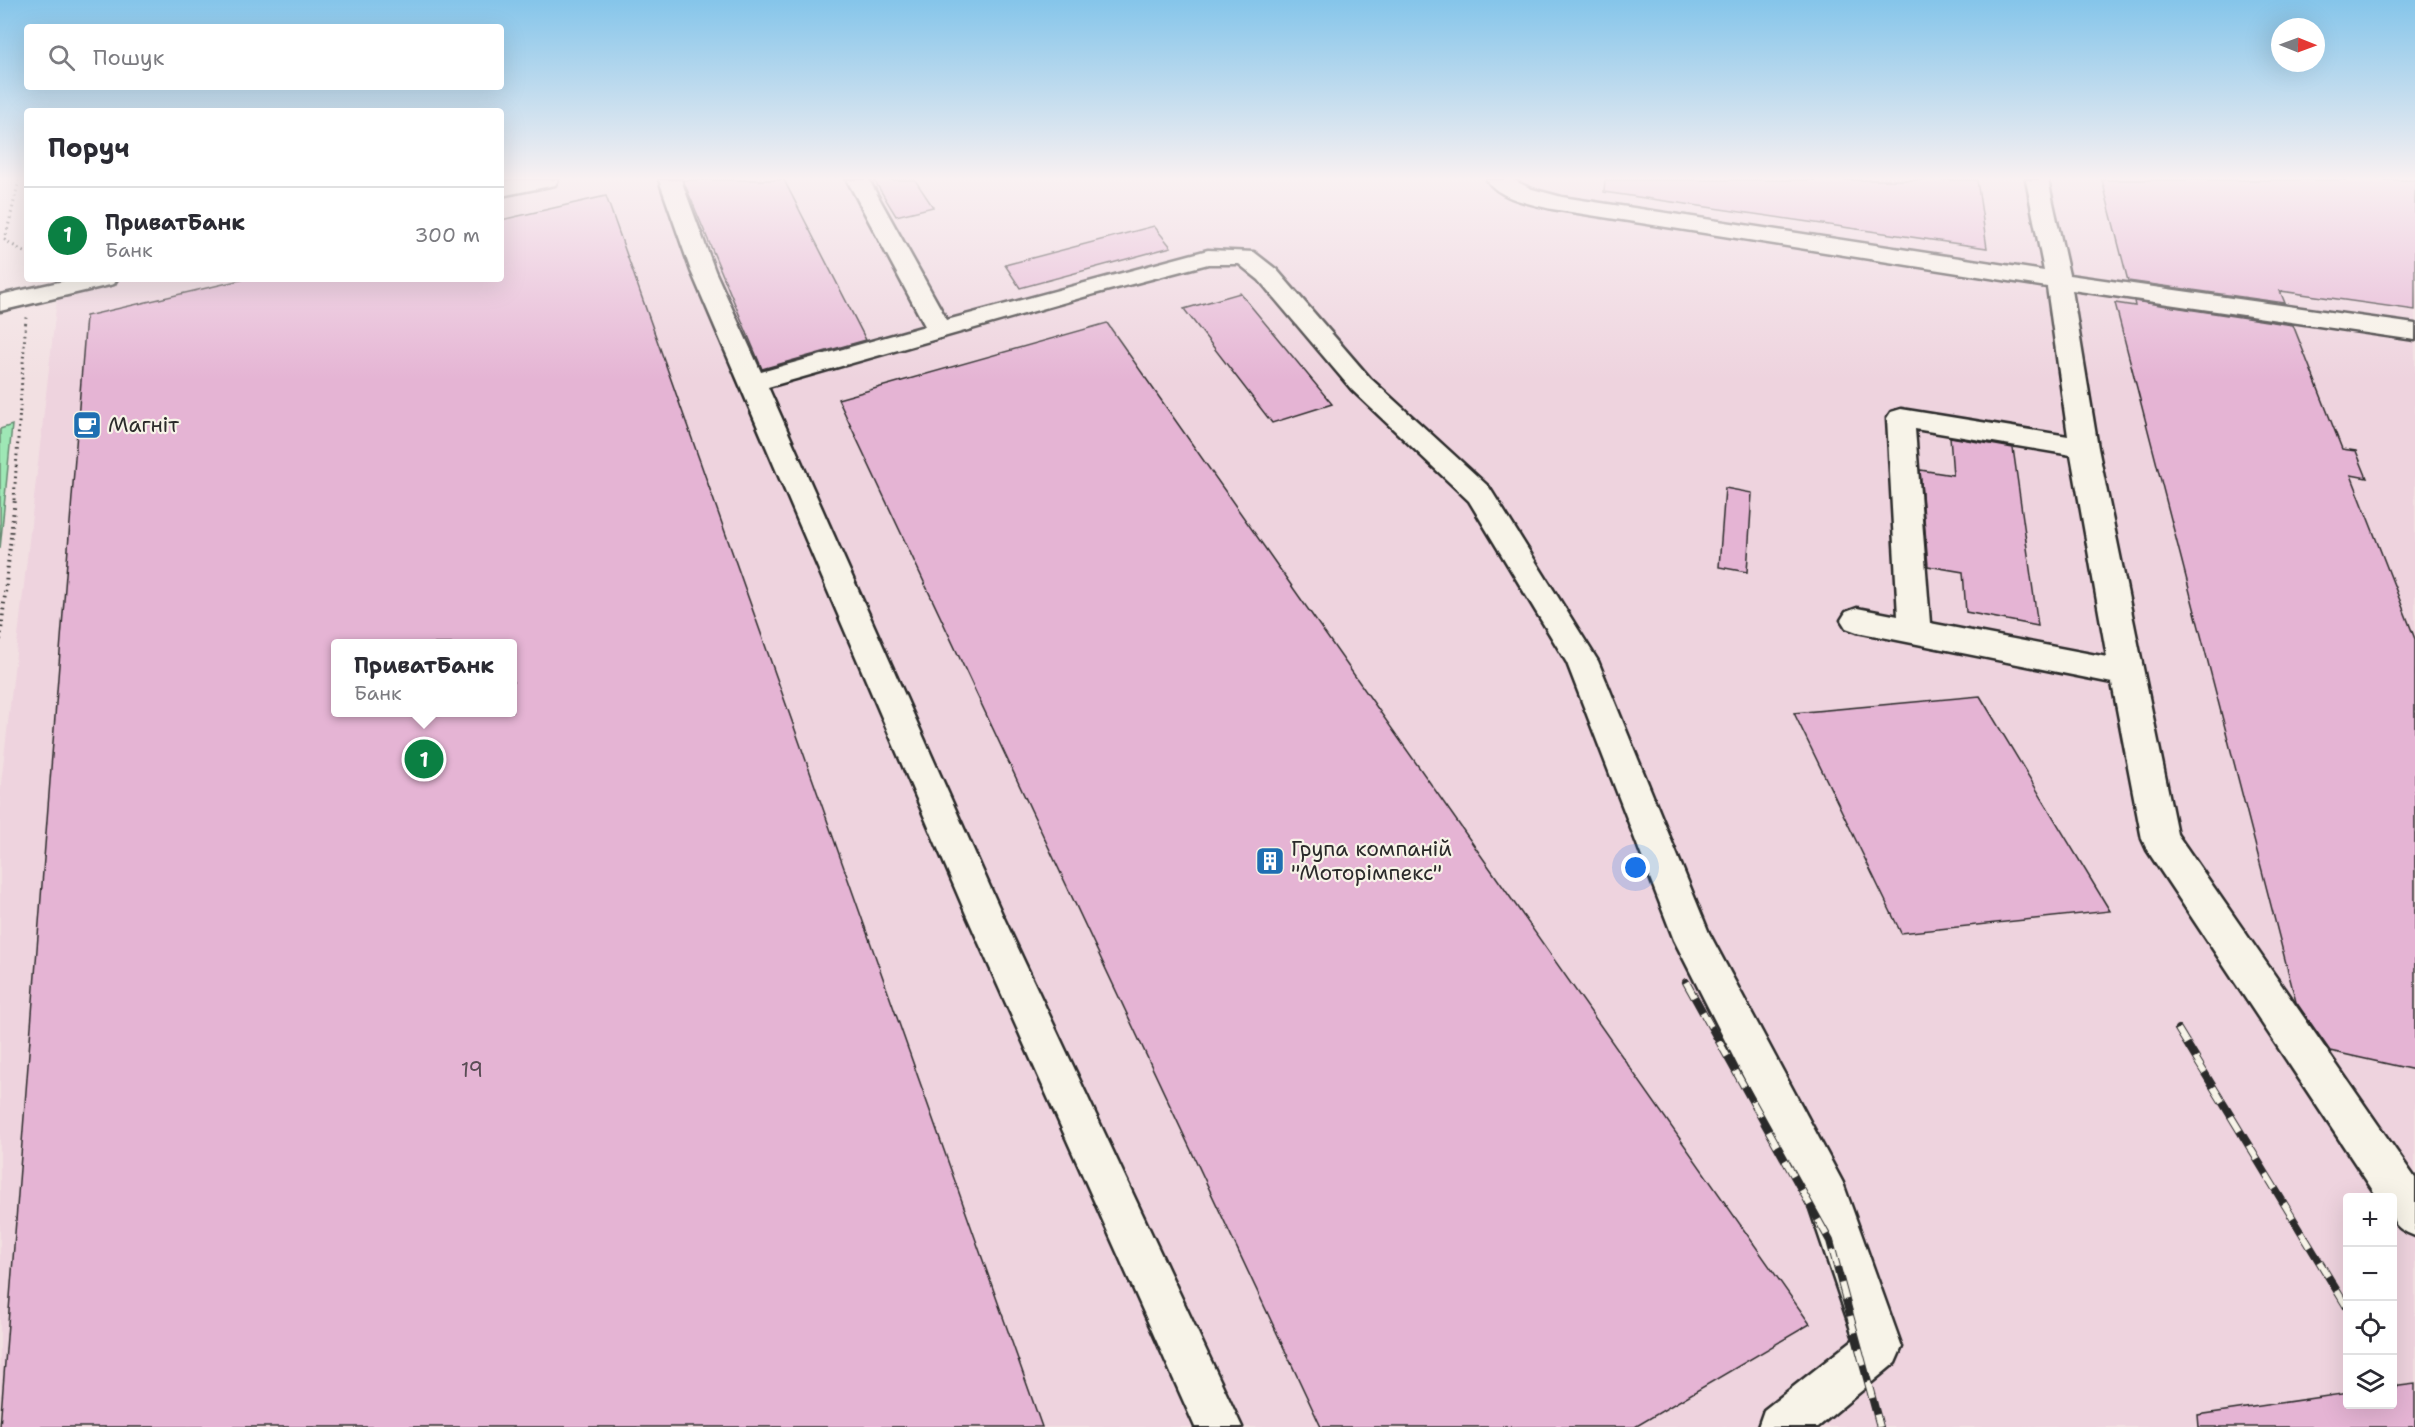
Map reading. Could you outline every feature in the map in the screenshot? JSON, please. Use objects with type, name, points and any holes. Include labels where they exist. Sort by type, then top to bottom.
[{"type":"lane","points":[[694,247],[984,914],[1219,1427]]},
{"type":"lane","points":[[894,247],[940,330]]},
{"type":"lane","points":[[1842,247],[2415,332]]},
{"type":"lane","points":[[2051,247],[2084,448],[2126,673],[2160,838],[2415,1215]]},
{"type":"lane","points":[[752,383],[1208,257],[1245,257],[1268,274],[1361,384],[1479,494],[1582,662],[1693,940],[1828,1198],[1879,1347],[1781,1427]]},
{"type":"lane","points":[[0,303],[92,282]]},
{"type":"lane","points":[[1915,631],[1901,418],[2084,448]]},
{"type":"lane","points":[[1857,620],[2126,673]]},
{"type":"path","points":[[0,640],[16,485],[27,297]]},
{"type":"shaded area","points":[[504,247],[2415,247],[2415,1427],[0,1427],[0,792],[57,299],[63,282],[504,282]]},
{"type":"green space","points":[[12,425],[0,549],[0,429]]},
{"type":"building","points":[[504,247],[624,247],[1042,1427],[0,1427],[86,316],[232,282],[504,282]]},
{"type":"building","points":[[711,247],[818,247],[866,340],[762,369]]},
{"type":"building","points":[[1075,247],[1171,247],[1020,288],[1005,265]]},
{"type":"building","points":[[2119,247],[2415,247],[2415,310],[2280,291],[2285,303],[2128,281]]},
{"type":"building","points":[[1240,293],[1332,404],[1272,423],[1184,309]]},
{"type":"building","points":[[2134,301],[2293,325],[2342,449],[2356,451],[2367,478],[2351,475],[2415,639],[2415,1070],[2330,1051],[2296,1002],[2115,303],[2135,306]]},
{"type":"building","name":"Група компаній \"Моторімпекс\"","points":[[1107,323],[1810,1324],[1635,1427],[1321,1427],[838,399]]},
{"type":"building","points":[[1950,437],[2013,448],[2038,626],[1966,612],[1963,572],[1928,566],[1920,470],[1953,475]]},
{"type":"building","points":[[1725,488],[1752,493],[1747,572],[1719,567]]},
{"type":"building","points":[[1980,696],[2110,911],[1901,933],[1794,713]]},
{"type":"building","points":[[2415,1384],[2415,1427],[2199,1427],[2198,1415],[2343,1394],[2343,1409],[2397,1409],[2397,1386]]},
{"type":"railway","points":[[1686,982],[1830,1241],[1880,1427]]},
{"type":"railway","points":[[2178,1029],[2343,1301]]},
{"type":"place","name":"Магніт","points":[[87,425]]},
{"type":"place","name":"ПриватБанк","points":[[424,759]]},
{"type":"place","name":"Група компаній \"Моторімпекс\"","points":[[1270,861]]}]
